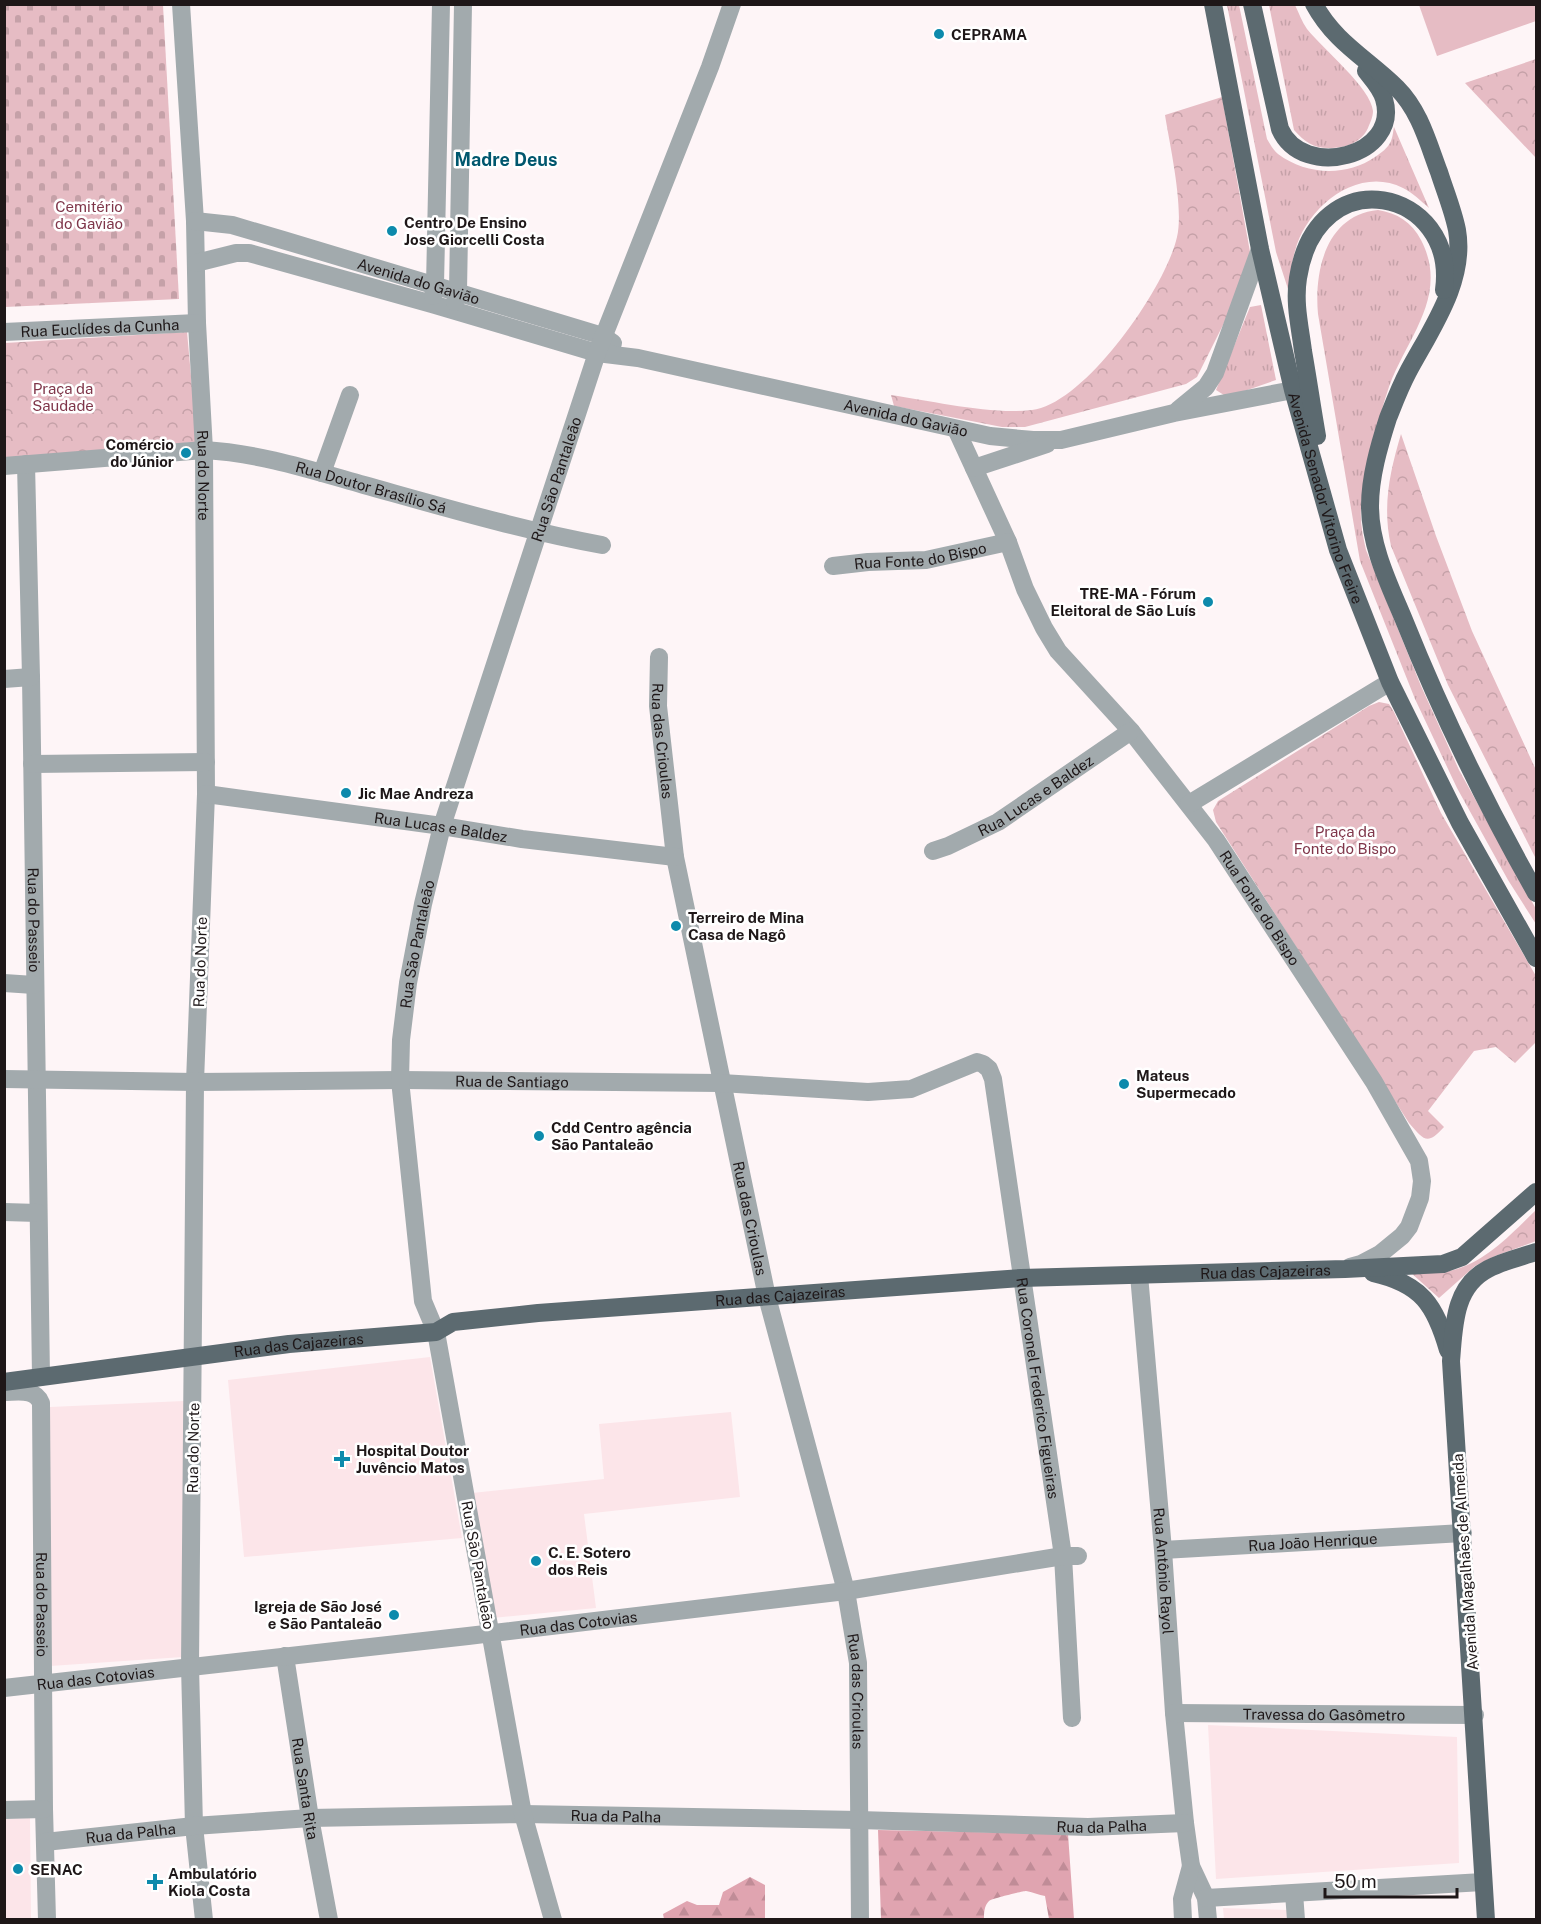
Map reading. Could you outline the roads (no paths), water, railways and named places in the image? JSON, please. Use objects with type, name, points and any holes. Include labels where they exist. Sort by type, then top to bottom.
[{"type":"main road","name":"Avenida Senador Vitorino Freire","points":[[1213,4],[1260,249],[1293,390],[1338,550],[1390,682],[1460,823],[1536,958]]},
{"type":"main road","points":[[1252,4],[1280,129],[1284,138],[1302,153],[1328,158],[1354,153],[1373,141],[1382,128],[1386,110],[1380,89],[1349,48]]},
{"type":"main road","points":[[1314,4],[1330,30],[1396,87],[1413,108],[1425,132],[1457,229],[1458,260],[1453,284],[1406,375],[1388,420],[1372,486],[1371,525],[1380,560],[1443,714],[1536,893]]},
{"type":"main road","points":[[1329,515],[1296,296],[1304,251],[1319,227],[1338,209],[1361,199],[1387,200],[1417,216],[1438,242],[1445,269],[1444,292],[1434,323]]},
{"type":"main road","name":"Rua das Cajazeiras","points":[[4,1382],[289,1344],[436,1332],[453,1322],[538,1313],[1022,1278],[1443,1264],[1456,1261],[1536,1192]]},
{"type":"main road","name":"Avenida Magalhães de Almeida","points":[[1486,1920],[1475,1715],[1451,1361],[1457,1310],[1466,1289],[1473,1280],[1489,1268],[1536,1252]]},
{"type":"main road","points":[[1340,1269],[1384,1275],[1418,1292],[1433,1308],[1451,1361]]},
{"type":"street","name":"Rua do Norte","points":[[181,4],[195,221],[197,323],[204,450],[206,794],[195,1082],[190,1666],[194,1826],[204,1920]]},
{"type":"street","points":[[432,304],[435,285],[441,4]]},
{"type":"street","points":[[454,310],[458,291],[463,4]]},
{"type":"street","name":"Rua São Pantaleão","points":[[553,1920],[523,1814],[436,1332],[423,1301],[400,1080],[401,1040],[408,983],[423,904],[442,826],[600,345],[710,67],[732,4]]},
{"type":"street","points":[[439,73],[461,74]]},
{"type":"street","points":[[438,174],[460,175]]},
{"type":"street","name":"Avenida do Gavião","points":[[195,221],[232,225],[458,291],[638,358],[956,429],[1014,439],[1061,440],[1174,413],[1293,390]]},
{"type":"street","points":[[278,260],[283,240]]},
{"type":"street","name":"Avenida do Gavião","points":[[1174,413],[1206,387],[1215,373],[1260,249]]},
{"type":"street","name":"Avenida do Gavião","points":[[196,263],[236,253],[249,253],[454,310],[600,345]]},
{"type":"street","name":"Rua Euclídes da Cunha","points":[[4,332],[197,323]]},
{"type":"street","points":[[322,473],[350,395]]},
{"type":"street","name":"Rua Fonte do Bispo","points":[[956,429],[1008,542],[1025,589],[1053,644],[1131,731],[1216,840],[1374,1082],[1419,1161],[1422,1181],[1420,1198],[1409,1227],[1402,1236],[1380,1254],[1361,1264],[1340,1269]]},
{"type":"street","points":[[974,468],[1061,440]]},
{"type":"street","name":"Rua Doutor Brasílio Sá","points":[[4,466],[204,450],[248,454],[537,533]]},
{"type":"street","name":"Rua do Passeio","points":[[26,465],[42,1377]]},
{"type":"street","points":[[537,533],[602,545]]},
{"type":"street","name":"Rua Fonte do Bispo","points":[[833,566],[927,560],[1008,542]]},
{"type":"street","name":"Rua das Crioulas","points":[[659,657],[658,706],[675,857],[767,1297],[846,1591],[858,1663],[860,1920]]},
{"type":"street","points":[[4,679],[31,677]]},
{"type":"street","points":[[1189,804],[1390,682]]},
{"type":"street","name":"Rua Lucas e Baldez","points":[[933,851],[998,822],[1131,731]]},
{"type":"street","points":[[32,764],[206,762]]},
{"type":"street","name":"Rua Lucas e Baldez","points":[[206,794],[442,826],[533,841],[675,857]]},
{"type":"street","points":[[4,983],[34,985]]},
{"type":"street","name":"Rua de Santiago","points":[[4,1079],[195,1082],[400,1080],[721,1083],[868,1092],[911,1089],[935,1081],[962,1067],[977,1062],[983,1064]]},
{"type":"street","name":"Rua Coronel Frederico Figueiras","points":[[983,1064],[989,1068],[993,1079],[1022,1278],[1070,1556],[1072,1718]]},
{"type":"street","points":[[4,1212],[38,1213]]},
{"type":"street","name":"Rua Antônio Rayol","points":[[1139,1275],[1185,1823],[1191,1866],[1206,1898],[1208,1920]]},
{"type":"street","name":"Rua do Passeio","points":[[4,1392],[29,1392],[39,1398],[40,1403],[47,1920]]},
{"type":"street","name":"Rua João Henrique","points":[[1163,1550],[1462,1533]]},
{"type":"street","name":"Rua das Cotovias","points":[[4,1688],[490,1634],[846,1591],[1070,1556]]},
{"type":"street","name":"Rua Santa Rita","points":[[285,1656],[324,1919]]},
{"type":"street","name":"Travessa do Gasômetro","points":[[1174,1713],[1475,1715]]},
{"type":"street","points":[[4,1810],[44,1809]]},
{"type":"street","name":"Rua da Palha","points":[[45,1842],[194,1826],[310,1818],[523,1814],[1088,1827],[1185,1823]]},
{"type":"street","name":"Rua Antônio Rayol","points":[[1183,1920],[1182,1899],[1191,1866]]},
{"type":"street","points":[[1206,1898],[1484,1882]]},
{"type":"street","points":[[1294,1893],[1296,1920]]},
{"type":"place","name":"CEPRAMA","points":[[939,34]]},
{"type":"place","name":"Centro De Ensino Jose Giorcelli Costa","points":[[392,231]]},
{"type":"place","name":"Comércio do Júnior","points":[[186,453]]},
{"type":"place","name":"TRE-MA - Fórum Eleitoral de São Luís","points":[[1208,602]]},
{"type":"place","name":"Jic Mae Andreza","points":[[346,793]]},
{"type":"place","name":"Terreiro de Mina Casa de Nagô","points":[[676,926]]},
{"type":"place","name":"Mateus Supermecado","points":[[1124,1084]]},
{"type":"place","name":"Cdd Centro agência São Pantaleão","points":[[539,1136]]},
{"type":"place","name":"Hospital Doutor Juvêncio Matos","points":[[342,1459]]},
{"type":"place","name":"C. E. Sotero dos Reis","points":[[536,1561]]},
{"type":"place","name":"Igreja de São José e São Pantaleão","points":[[394,1615]]},
{"type":"place","name":"SENAC","points":[[18,1869]]},
{"type":"place","name":"Ambulatório Kiola Costa","points":[[155,1882]]},
{"type":"district","name":"Madre Deus","points":[[506,159]]},
{"type":"park label","name":"Cemitério do Gavião","points":[[89,214]]},
{"type":"park label","name":"Praça da Saudade","points":[[63,396]]},
{"type":"park label","name":"Praça da Fonte do Bispo","points":[[1345,840]]}]
